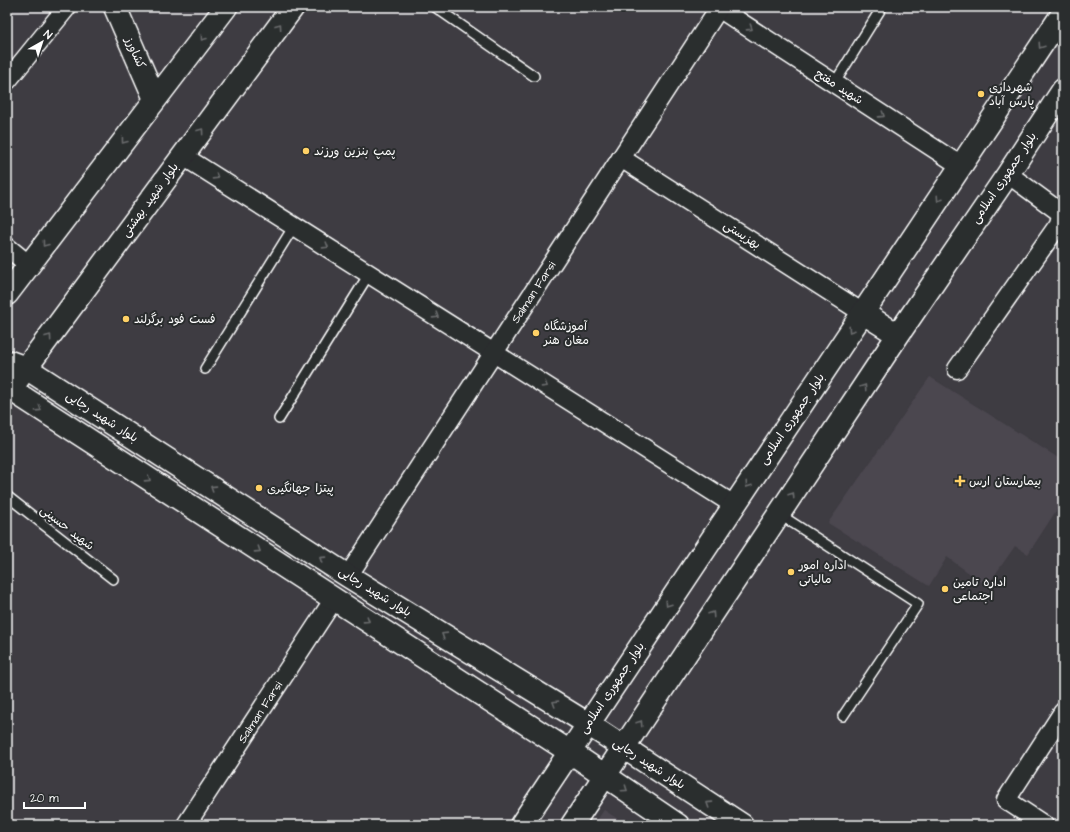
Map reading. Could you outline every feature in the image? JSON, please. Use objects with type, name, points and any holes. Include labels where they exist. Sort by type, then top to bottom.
[{"type":"main road","name":"کشاورز","points":[[115,7],[158,96]]},
{"type":"main road","name":"کشاورز","points":[[123,7],[158,96]]},
{"type":"main road","points":[[7,294],[226,7]]},
{"type":"main road","name":"بلوار شهید بهشتی","points":[[8,390],[16,364],[183,156],[293,7]]},
{"type":"main road","name":"بلوار جمهوری اسلامی","points":[[521,825],[1063,13]]},
{"type":"main road","name":"بلوار جمهوری اسلامی","points":[[572,825],[1063,90]]},
{"type":"main road","points":[[863,313],[898,335]]},
{"type":"main road","name":"بلوار شهید رجایی","points":[[16,364],[348,576],[588,724],[742,825]]},
{"type":"main road","points":[[8,390],[570,752],[678,825]]},
{"type":"street","points":[[7,80],[67,7]]},
{"type":"street","name":"شهید مفتح","points":[[718,8],[961,166]]},
{"type":"street","name":"Salman Farsi","points":[[348,576],[718,8]]},
{"type":"street","points":[[183,156],[734,505]]},
{"type":"street","name":"بهزیستی","points":[[621,158],[863,313]]},
{"type":"street","points":[[956,369],[1060,224],[1061,215],[1057,210],[1008,174]]},
{"type":"street","points":[[7,247],[29,265]]},
{"type":"street","name":"Salman Farsi","points":[[186,825],[334,599]]},
{"type":"street","points":[[1044,825],[1006,800],[1063,712]]},
{"type":"lane","points":[[434,7],[534,76]]},
{"type":"lane","points":[[834,84],[882,7]]},
{"type":"lane","points":[[205,369],[294,226]]},
{"type":"lane","points":[[279,419],[369,274]]},
{"type":"lane","name":"شهید حسینی","points":[[7,496],[113,579]]},
{"type":"lane","points":[[779,514],[918,604],[843,716]]},
{"type":"shaded area","name":"بیمارستان ارس","points":[[930,377],[1063,461],[1063,500],[1028,554],[1015,546],[987,586],[947,557],[929,586],[828,523]]},
{"type":"shaded area","points":[[604,810],[627,825],[594,825]]},
{"type":"place","name":"شهرداری پارس آباد","points":[[981,94]]},
{"type":"place","name":"پمپ بنزین ورزند","points":[[306,151]]},
{"type":"place","name":"فست فود برگرلند","points":[[126,319]]},
{"type":"place","name":"آموزشگاه مغان هنر","points":[[536,333]]},
{"type":"place","name":"بیمارستان ارس","points":[[960,481]]},
{"type":"place","name":"پیتزا جهانگیری","points":[[259,488]]},
{"type":"place","name":"اداره امور مالیاتی","points":[[791,572]]},
{"type":"place","name":"اداره تامین اجتماعی","points":[[945,589]]}]
